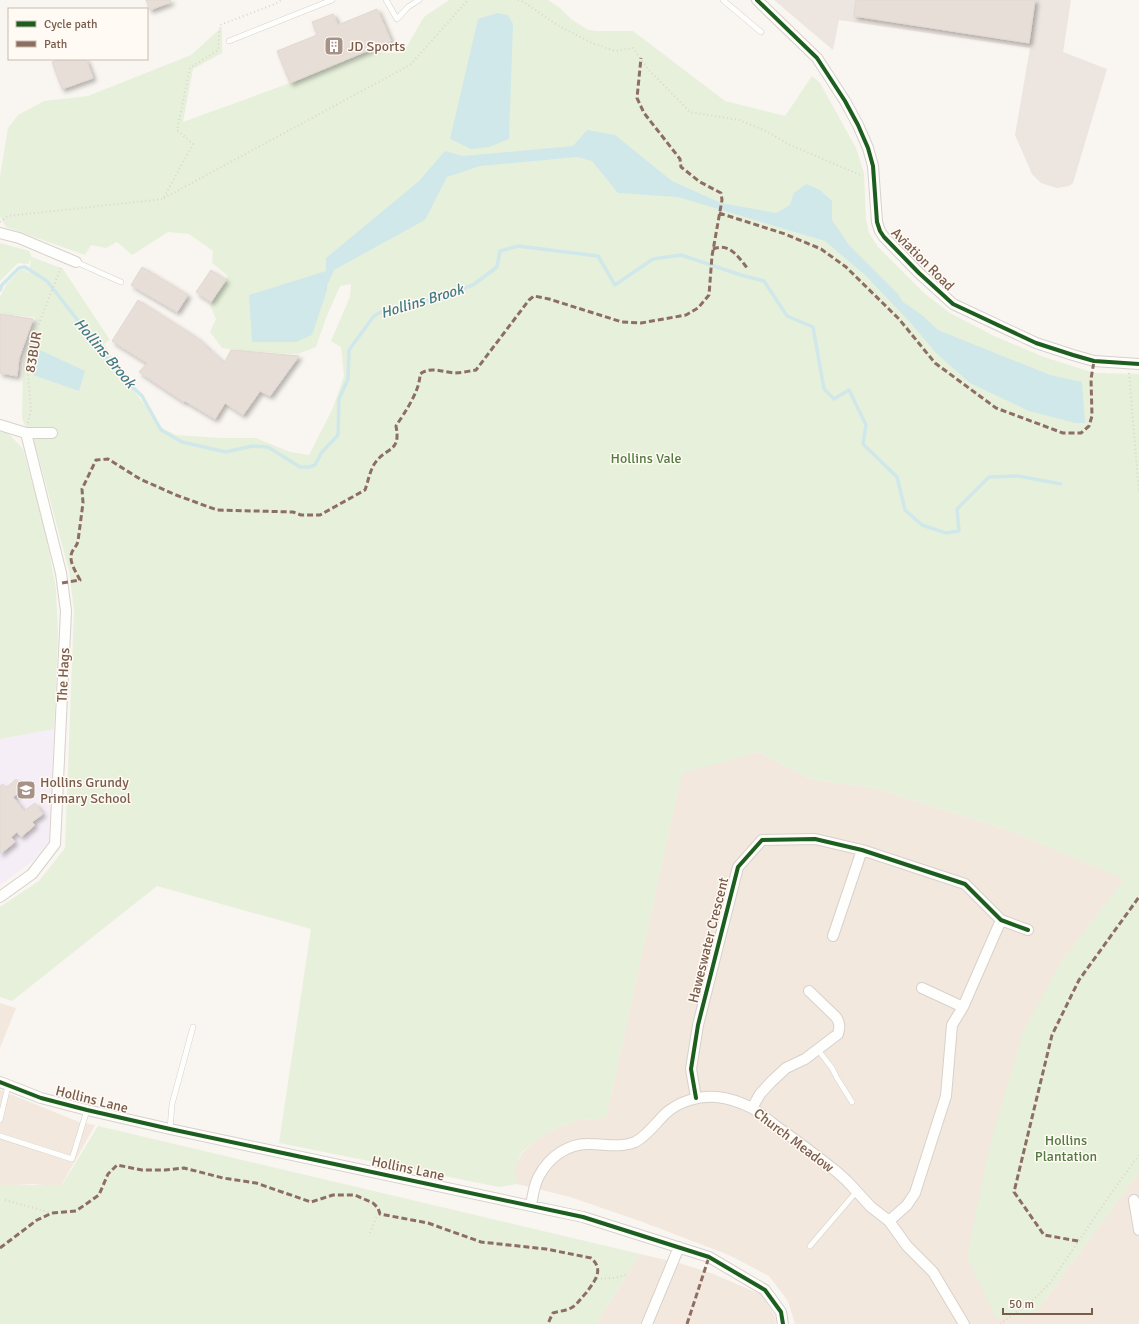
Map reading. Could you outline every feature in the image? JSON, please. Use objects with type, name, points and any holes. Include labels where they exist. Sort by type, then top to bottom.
[{"type":"street","name":"Aviation Road","points":[[757,0],[817,58],[837,89],[858,125],[868,148],[873,166],[877,222],[880,231],[919,273],[953,304],[1036,343],[1094,361],[1139,364]]},
{"type":"street","points":[[0,233],[19,238],[76,262]]},
{"type":"street","points":[[0,425],[26,434],[52,434]]},
{"type":"street","name":"The Hags","points":[[0,897],[32,874],[55,844],[66,611],[61,573],[26,434]]},
{"type":"street","name":"Haweswater Crescent","points":[[696,1098],[691,1069],[698,1025],[738,867],[762,840],[815,838],[862,850],[965,884],[1001,920]]},
{"type":"street","points":[[833,936],[862,850]]},
{"type":"street","points":[[889,1221],[907,1205],[915,1193],[946,1096],[952,1025],[963,1007],[1001,920],[1028,930]]},
{"type":"street","points":[[922,988],[963,1007]]},
{"type":"street","points":[[752,1108],[760,1094],[770,1082],[786,1068],[806,1059],[838,1034],[840,1028],[836,1017],[809,991]]},
{"type":"street","name":"Hollins Lane","points":[[4,1084],[41,1098],[87,1110],[170,1129],[531,1205],[583,1217],[679,1246],[709,1257],[765,1290],[781,1312],[783,1324]]},
{"type":"street","name":"Church Meadow","points":[[531,1205],[538,1176],[550,1161],[562,1150],[575,1145],[589,1144],[614,1146],[635,1142],[646,1135],[665,1114],[673,1108],[696,1098],[717,1097],[733,1101],[752,1108],[837,1172],[871,1207],[889,1221],[907,1246],[933,1272],[964,1324]]},
{"type":"street","points":[[1134,1200],[1139,1230]]},
{"type":"street","points":[[647,1324],[679,1246]]},
{"type":"lane","points":[[229,41],[332,0]]},
{"type":"lane","points":[[386,0],[397,18],[408,7],[419,0]]},
{"type":"lane","points":[[723,0],[761,32]]},
{"type":"lane","points":[[76,262],[121,282]]},
{"type":"lane","points":[[170,1129],[172,1104],[193,1027]]},
{"type":"lane","points":[[818,1050],[832,1068],[852,1102]]},
{"type":"lane","points":[[0,1120],[4,1084]]},
{"type":"lane","points":[[0,1136],[72,1159],[87,1110]]},
{"type":"lane","points":[[810,1246],[857,1191]]},
{"type":"path","points":[[163,199],[193,144],[177,130],[190,68],[218,50],[220,25],[282,0]]},
{"type":"path","points":[[0,222],[8,216],[163,199],[410,65],[468,0]]},
{"type":"path","points":[[518,0],[524,2],[557,25],[592,43],[615,51],[633,48],[648,69],[690,112],[739,120],[766,131],[788,144],[875,182]]},
{"type":"path","points":[[1128,364],[1139,494]]},
{"type":"path","points":[[1000,1324],[1033,1300],[1050,1283],[1139,1155]]},
{"type":"path","points":[[5,1200],[52,1213]]},
{"type":"path","points":[[370,1233],[376,1218],[380,1214]]},
{"type":"path","points":[[597,1279],[614,1278],[626,1275]]},
{"type":"shaded area","points":[[774,0],[1071,0],[1063,52],[1107,69],[1073,183],[1069,186],[1057,188],[1041,183],[1032,174],[1015,135],[1030,48],[839,20],[833,50]]},
{"type":"shaded area","name":"Hollins Grundy Primary School","points":[[54,729],[49,841],[33,861],[0,885],[0,739]]},
{"type":"shaded area","points":[[759,752],[810,779],[879,789],[1013,832],[1125,879],[1059,965],[1036,1312],[1139,1172],[1139,1324],[795,1324],[788,1301],[769,1276],[729,1255],[640,1221],[570,1197],[517,1184],[513,1171],[522,1153],[537,1139],[559,1127],[580,1120],[606,1118],[682,772]]},
{"type":"shaded area","points":[[0,1003],[16,1008],[0,1048]]},
{"type":"shaded area","points":[[0,1090],[79,1122],[95,1125],[61,1186],[32,1184],[0,1186]]},
{"type":"shaded area","points":[[640,1254],[679,1263],[711,1273],[762,1295],[775,1316],[776,1324],[596,1324]]},
{"type":"green space","name":"Hollins Vale","points":[[449,0],[548,0],[560,8],[571,19],[588,30],[633,31],[725,101],[785,116],[812,76],[820,83],[856,148],[864,173],[866,219],[869,233],[878,247],[925,294],[950,313],[994,336],[1044,357],[1094,373],[1139,374],[1139,1172],[1036,1312],[1013,1318],[996,1318],[967,1256],[990,1145],[1023,1032],[1059,965],[1124,879],[1013,832],[879,789],[810,779],[759,752],[682,773],[606,1118],[580,1120],[559,1127],[537,1139],[521,1153],[514,1171],[517,1184],[499,1187],[279,1143],[311,929],[157,886],[12,1001],[0,997],[0,907],[39,881],[65,848],[74,610],[69,571],[37,451],[22,419],[23,361],[36,319],[35,317],[0,314],[0,297],[6,285],[20,270],[25,270],[29,273],[31,258],[28,264],[18,263],[0,281],[0,243],[29,251],[32,257],[63,269],[110,340],[104,344],[132,388],[162,428],[176,435],[221,438],[256,438],[290,452],[309,455],[333,408],[344,376],[341,347],[331,341],[350,297],[351,284],[340,286],[326,318],[316,347],[298,354],[241,351],[222,348],[210,332],[216,319],[210,305],[228,276],[212,263],[213,251],[189,234],[168,232],[132,255],[117,242],[106,248],[91,245],[85,255],[6,227],[0,217],[0,176],[8,128],[18,115],[44,101],[88,96],[191,55],[222,27],[222,53],[193,69],[183,122],[290,83],[363,53],[403,53],[424,17]]},
{"type":"green space","points":[[0,430],[8,433],[23,449],[45,530],[56,589],[58,635],[54,729],[0,739]]},
{"type":"green space","points":[[98,1126],[640,1254],[596,1324],[0,1324],[0,1185],[62,1185]]},
{"type":"water","points":[[497,13],[508,15],[513,24],[509,139],[489,147],[471,149],[450,139],[478,19]]},
{"type":"water","points":[[587,130],[615,135],[672,181],[721,203],[776,213],[790,205],[794,193],[806,184],[820,190],[832,201],[832,220],[849,245],[898,294],[903,302],[922,315],[938,330],[1050,375],[1082,382],[1085,423],[1075,423],[1029,411],[970,383],[936,353],[909,321],[865,275],[825,241],[678,197],[618,193],[592,161],[577,157],[480,166],[447,177],[425,220],[334,270],[327,286],[312,335],[296,342],[252,342],[249,295],[326,271],[326,258],[419,181],[445,151],[463,156],[573,146]]},
{"type":"water","points":[[40,350],[85,371],[79,391],[33,375]]},
{"type":"building","points":[[146,0],[170,0],[171,2],[150,10]]},
{"type":"building","points":[[856,0],[1035,0],[1029,43],[854,16]]},
{"type":"building","name":"JD Sports","points":[[377,9],[391,41],[290,83],[277,51],[317,35],[312,22],[333,14],[338,25]]},
{"type":"building","points":[[58,60],[86,60],[93,78],[62,89],[52,62]]},
{"type":"building","points":[[142,267],[188,295],[177,312],[131,285]]},
{"type":"building","points":[[211,270],[226,280],[211,302],[196,292]]},
{"type":"building","points":[[138,300],[197,338],[224,363],[231,350],[299,356],[270,396],[260,391],[243,415],[225,403],[215,419],[185,401],[184,402],[139,372],[147,363],[112,341]]},
{"type":"building","points":[[0,314],[33,319],[19,358],[17,376],[0,373]]},
{"type":"building","points":[[16,779],[23,789],[13,797],[24,811],[35,803],[43,814],[32,822],[35,825],[21,837],[17,832],[11,837],[15,842],[0,854],[0,786],[3,784],[6,788]]},
{"type":"waterway","name":"Hollins Brook","points":[[0,290],[2,285],[19,268],[25,267],[47,281],[122,377],[142,396],[161,430],[182,442],[226,452],[252,446],[268,447],[300,467],[309,467],[315,465],[322,452],[338,435],[339,399],[348,379],[349,350],[374,316],[386,309],[421,303],[473,285],[497,267],[500,251],[518,246],[598,256],[615,285],[653,259],[681,255],[764,281],[787,316],[813,327],[824,389],[834,399],[849,390],[866,425],[863,444],[897,477],[905,510],[922,525],[946,533],[959,531],[957,509],[989,477],[1018,476],[1061,484]]},
{"type":"marked path","points":[[62,583],[80,580],[73,566],[71,555],[78,541],[83,503],[82,489],[96,460],[108,459],[140,479],[176,495],[217,510],[293,512],[301,515],[320,515],[365,490],[373,466],[395,445],[397,441],[396,426],[415,394],[418,387],[420,374],[428,370],[454,373],[476,370],[529,300],[534,296],[549,299],[622,322],[641,323],[686,315],[698,308],[709,295],[712,256],[722,200],[721,193],[700,182],[681,167],[680,159],[644,113],[637,98],[641,58]]},
{"type":"marked path","points":[[719,213],[785,234],[821,249],[846,267],[899,319],[935,363],[996,408],[1063,433],[1081,433],[1089,426],[1092,416],[1091,379],[1094,361]]},
{"type":"marked path","points":[[713,249],[719,247],[729,249],[734,252],[748,269]]},
{"type":"marked path","points":[[1078,1241],[1044,1235],[1014,1192],[1052,1035],[1079,980],[1139,897]]},
{"type":"marked path","points":[[0,1248],[37,1220],[52,1213],[76,1211],[99,1195],[108,1174],[117,1165],[142,1170],[184,1168],[223,1178],[256,1183],[311,1202],[333,1195],[355,1195],[373,1203],[378,1208],[380,1214],[428,1223],[481,1242],[546,1249],[591,1258],[595,1262],[598,1271],[592,1285],[573,1307],[553,1313],[548,1324]]},
{"type":"marked path","points":[[687,1324],[709,1257]]},
{"type":"cycle path","points":[[757,0],[817,58],[845,101],[868,148],[873,166],[877,222],[880,231],[919,273],[953,304],[1036,343],[1094,361],[1139,364]]},
{"type":"cycle path","points":[[696,1098],[691,1069],[698,1025],[738,867],[762,840],[815,839],[862,850],[965,884],[1001,920],[1028,930]]},
{"type":"cycle path","points":[[0,1082],[41,1098],[87,1110],[583,1217],[709,1257],[765,1290],[781,1312],[783,1324]]},
{"type":"place","name":"JD Sports","points":[[334,46]]},
{"type":"place","name":"Hollins Grundy Primary School","points":[[26,790]]},
{"type":"park label","name":"Hollins Plantation","points":[[1066,1148]]}]
